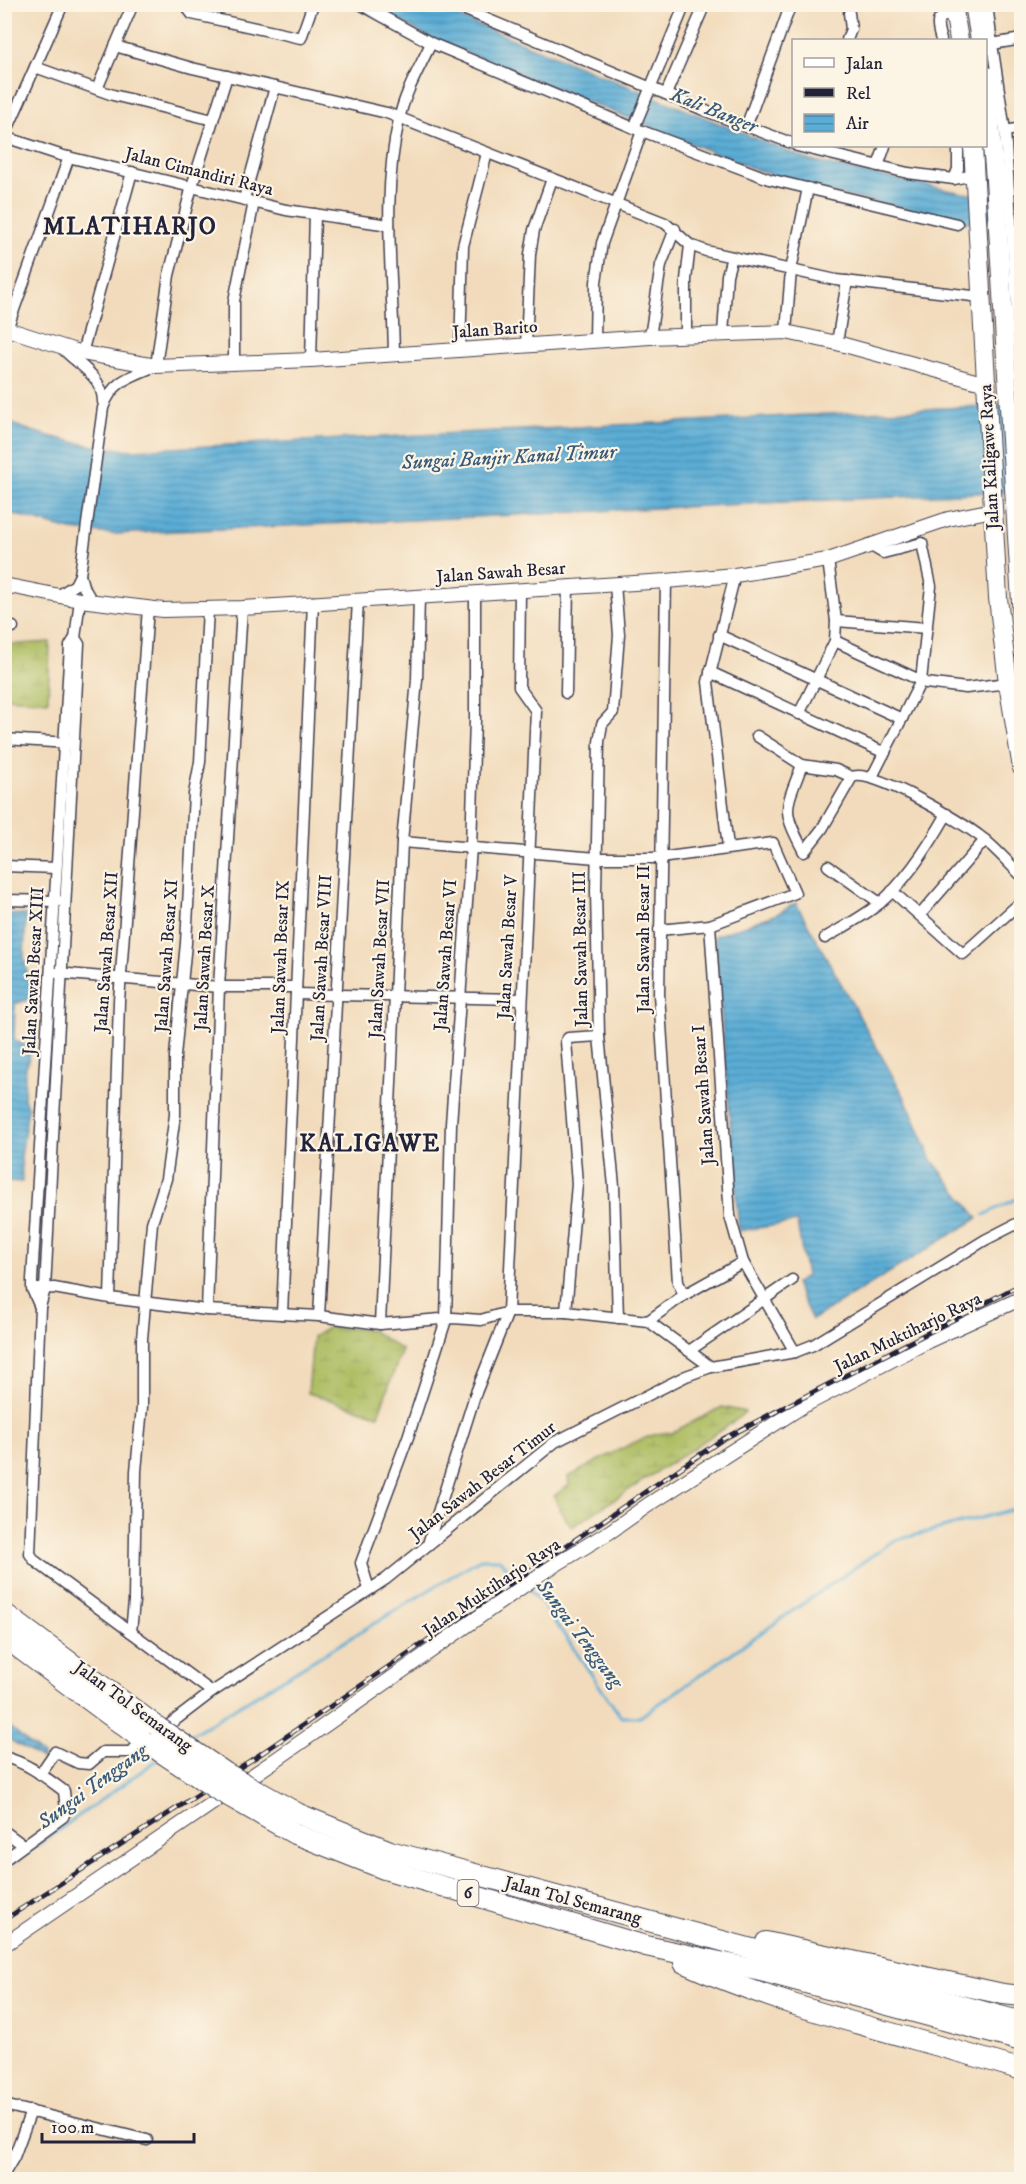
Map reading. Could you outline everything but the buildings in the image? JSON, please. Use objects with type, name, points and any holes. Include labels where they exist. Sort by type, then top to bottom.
[{"type":"highway","points":[[959,39],[952,10],[966,8],[979,8],[985,39]]},
{"type":"highway","name":"Jalan Kaligawe Raya","points":[[990,78],[1011,229],[1018,381],[1014,494],[1022,618]]},
{"type":"highway","name":"Jalan Kaligawe Raya","points":[[973,147],[992,503],[1008,683],[1022,768]]},
{"type":"highway","name":"Jalan Tol Semarang","points":[[4,1613],[216,1789],[293,1833],[384,1869],[646,1946],[757,1961],[1022,2022]]},
{"type":"highway","name":"Jalan Tol Semarang","points":[[4,1637],[152,1734],[299,1814],[390,1851],[651,1922],[757,1961],[1022,2041]]},
{"type":"highway","points":[[651,1922],[748,1938],[1003,1994],[1022,1996]]},
{"type":"highway","points":[[646,1946],[724,1981],[842,2021],[1022,2070]]},
{"type":"street","points":[[5,137],[63,4]]},
{"type":"street","points":[[97,89],[134,4]]},
{"type":"street","points":[[190,4],[189,10],[192,14],[301,38],[313,4]]},
{"type":"street","points":[[360,4],[431,43],[769,179],[957,224]]},
{"type":"street","points":[[451,4],[648,91],[666,94],[792,144]]},
{"type":"street","points":[[595,341],[597,267],[648,91],[685,4]]},
{"type":"street","points":[[666,94],[705,4]]},
{"type":"street","points":[[746,127],[791,4]]},
{"type":"street","points":[[941,39],[936,24],[938,18],[952,10]]},
{"type":"street","points":[[847,39],[851,29],[849,13]]},
{"type":"street","points":[[987,44],[1022,39]]},
{"type":"street","points":[[394,355],[389,225],[390,178],[399,117],[431,43]]},
{"type":"street","points":[[115,46],[227,76],[399,117],[616,204],[675,230],[690,245],[732,257],[847,281],[981,297]]},
{"type":"street","points":[[987,52],[990,78],[1005,131],[1004,179],[1022,176]]},
{"type":"street","points":[[35,67],[97,89],[213,120]]},
{"type":"street","points":[[103,408],[108,393],[117,382],[156,366],[169,274],[192,186],[227,76]]},
{"type":"street","points":[[234,364],[234,302],[249,201],[275,87]]},
{"type":"street","points":[[1005,131],[1022,128]]},
{"type":"street","name":"Jalan Cimandiri Raya","points":[[5,137],[69,157],[249,201],[389,225]]},
{"type":"street","points":[[878,166],[885,147]]},
{"type":"street","points":[[954,180],[958,169],[958,147]]},
{"type":"street","points":[[813,148],[878,166],[954,180],[974,178]]},
{"type":"street","points":[[460,351],[464,246],[487,153]]},
{"type":"street","points":[[5,328],[69,157]]},
{"type":"street","points":[[82,353],[132,172]]},
{"type":"street","points":[[526,346],[530,254],[534,230],[552,179]]},
{"type":"street","points":[[786,332],[791,270],[808,188]]},
{"type":"street","points":[[311,360],[315,214]]},
{"type":"street","points":[[650,337],[661,265],[675,230]]},
{"type":"street","points":[[686,336],[686,279],[690,245]]},
{"type":"street","points":[[723,334],[727,275],[732,257]]},
{"type":"street","points":[[837,343],[847,281]]},
{"type":"street","name":"Jalan Barito","points":[[5,328],[62,348],[156,366],[311,360],[650,337],[786,332],[837,343],[986,389]]},
{"type":"street","points":[[58,596],[75,585],[81,570],[103,408],[103,394],[95,377],[62,348]]},
{"type":"street","name":"Jalan Sawah Besar","points":[[4,585],[58,596],[148,608],[208,609],[666,581],[735,575],[828,560],[992,503]]},
{"type":"street","points":[[871,546],[883,553],[922,543],[931,586],[921,681],[872,777]]},
{"type":"street","points":[[799,714],[835,641],[836,621],[828,560]]},
{"type":"street","points":[[81,570],[86,600]]},
{"type":"street","points":[[728,847],[708,682],[735,575]]},
{"type":"street","name":"Jalan Sawah Besar II","points":[[666,581],[659,930],[661,1027],[678,1282],[684,1295]]},
{"type":"street","name":"Jalan Sawah Besar III","points":[[615,584],[619,634],[613,712],[602,724],[598,742],[597,858],[599,1036],[614,1186],[618,1318]]},
{"type":"street","points":[[566,693],[568,586]]},
{"type":"street","name":"Jalan Sawah Besar V","points":[[428,1545],[475,1395],[508,1312],[536,711],[519,687],[520,590]]},
{"type":"street","name":"Jalan Sawah Besar VI","points":[[369,1589],[361,1563],[408,1437],[446,1320],[451,1124],[471,847],[475,720],[475,593]]},
{"type":"street","name":"Jalan Sawah Besar VII","points":[[380,1324],[402,842],[417,680],[419,597]]},
{"type":"street","name":"Jalan Sawah Besar XIII","points":[[40,1306],[32,1289],[56,973],[70,743],[70,646],[75,638],[86,600]]},
{"type":"street","name":"Jalan Sawah Besar VIII","points":[[319,1317],[358,600]]},
{"type":"street","name":"Jalan Sawah Besar IX","points":[[282,1314],[313,602]]},
{"type":"street","name":"Jalan Sawah Besar XII","points":[[110,1298],[121,977],[148,608]]},
{"type":"street","name":"Jalan Sawah Besar X","points":[[207,1310],[219,987],[242,608]]},
{"type":"street","name":"Jalan Sawah Besar XI","points":[[131,1632],[134,1601],[136,1471],[152,1223],[166,1179],[175,1115],[176,1056],[194,794],[200,762],[208,609]]},
{"type":"street","points":[[836,621],[927,628]]},
{"type":"street","points":[[719,635],[902,719]]},
{"type":"street","points":[[835,641],[921,681],[966,688],[1008,683]]},
{"type":"street","points":[[710,672],[885,753]]},
{"type":"street","points":[[757,736],[802,765],[836,770],[852,777],[872,777],[947,814],[985,840],[1022,876]]},
{"type":"street","points":[[4,739],[70,743]]},
{"type":"street","name":"Jalan Sawah Besar XIII","points":[[60,901],[56,868],[70,743]]},
{"type":"street","points":[[802,765],[786,808],[793,830],[804,852],[822,829],[852,777]]},
{"type":"street","points":[[825,938],[880,903],[892,891],[934,837],[947,814]]},
{"type":"street","points":[[920,915],[985,840]]},
{"type":"street","points":[[402,842],[597,858],[660,858],[773,842],[795,893],[710,925],[659,930]]},
{"type":"street","points":[[4,866],[56,868]]},
{"type":"street","points":[[828,866],[880,903]]},
{"type":"street","points":[[892,891],[963,954],[1022,900]]},
{"type":"street","points":[[4,900],[60,901]]},
{"type":"street","name":"Jalan Sawah Besar I","points":[[710,925],[724,1157],[730,1216],[743,1262],[795,1352]]},
{"type":"street","points":[[56,973],[336,995],[522,999]]},
{"type":"street","name":"Jalan Sawah Besar XIII","points":[[56,973],[50,1288],[40,1306],[30,1554],[35,1561],[131,1632]]},
{"type":"street","points":[[566,1312],[577,1184],[566,1041],[568,1038],[599,1036]]},
{"type":"street","name":"Jalan Sawah Besar Timur","points":[[45,1765],[55,1752],[83,1765],[94,1761],[103,1752],[135,1751],[212,1692],[386,1579],[555,1442],[686,1376],[711,1367],[795,1352],[813,1346],[985,1240],[1022,1221]]},
{"type":"street","points":[[648,1321],[684,1295],[743,1262]]},
{"type":"street","points":[[689,1351],[792,1280]]},
{"type":"street","points":[[32,1289],[50,1288],[207,1310],[282,1314],[380,1324],[453,1318],[481,1320],[508,1312],[566,1312],[648,1321],[711,1367]]},
{"type":"street","name":"Jalan Muktiharjo Raya","points":[[4,1945],[284,1755],[540,1574],[611,1531],[648,1504],[801,1407],[928,1341],[1022,1298]]},
{"type":"street","points":[[131,1632],[212,1692]]},
{"type":"street","points":[[4,1757],[45,1765],[64,1791],[66,1810],[63,1817],[4,1860]]},
{"type":"street","points":[[4,1831],[23,1845]]},
{"type":"street","points":[[4,2105],[147,2140]]},
{"type":"street","points":[[4,2174],[14,2157],[32,2111]]},
{"type":"green space","points":[[50,642],[48,701],[5,698],[5,645]]},
{"type":"green space","points":[[329,1327],[371,1330],[402,1350],[378,1415],[308,1393],[313,1337]]},
{"type":"green space","points":[[722,1407],[745,1412],[735,1421],[572,1527],[561,1512],[554,1496],[569,1485],[568,1477],[635,1442],[662,1433],[671,1433]]},
{"type":"water","points":[[372,5],[430,5],[811,161],[962,193],[1021,199],[1021,220],[965,222],[814,189],[752,168],[428,37]]},
{"type":"water","name":"Sungai Banjir Kanal Timur","points":[[1021,404],[1021,491],[113,534],[71,530],[5,512],[4,421],[68,441],[133,450]]},
{"type":"water","points":[[796,903],[905,1098],[932,1160],[978,1218],[812,1320],[795,1284],[806,1276],[797,1222],[739,1231],[715,936],[777,914]]},
{"type":"water","points":[[5,914],[26,915],[24,957],[31,989],[30,999],[15,1004],[14,1041],[27,1045],[30,1054],[25,1071],[24,1099],[28,1108],[21,1157],[22,1182],[9,1181],[5,1185]]},
{"type":"water","points":[[4,1723],[43,1755],[42,1759],[5,1737]]},
{"type":"waterway","points":[[984,1215],[1022,1196]]},
{"type":"waterway","name":"Sungai Tenggang","points":[[528,1589],[542,1603],[621,1717],[640,1717],[893,1541],[1022,1507]]},
{"type":"waterway","name":"Sungai Tenggang","points":[[186,1738],[480,1559],[499,1559],[522,1582]]},
{"type":"waterway","name":"Sungai Tenggang","points":[[4,1869],[157,1760]]},
{"type":"railway","points":[[4,1920],[259,1755],[723,1439],[1022,1284]]},
{"type":"district","name":"MLATIHARJO","points":[[130,227]]},
{"type":"district","name":"KALIGAWE","points":[[370,1144]]},
{"type":"water label","name":"Kali Banger","points":[[714,111]]}]
